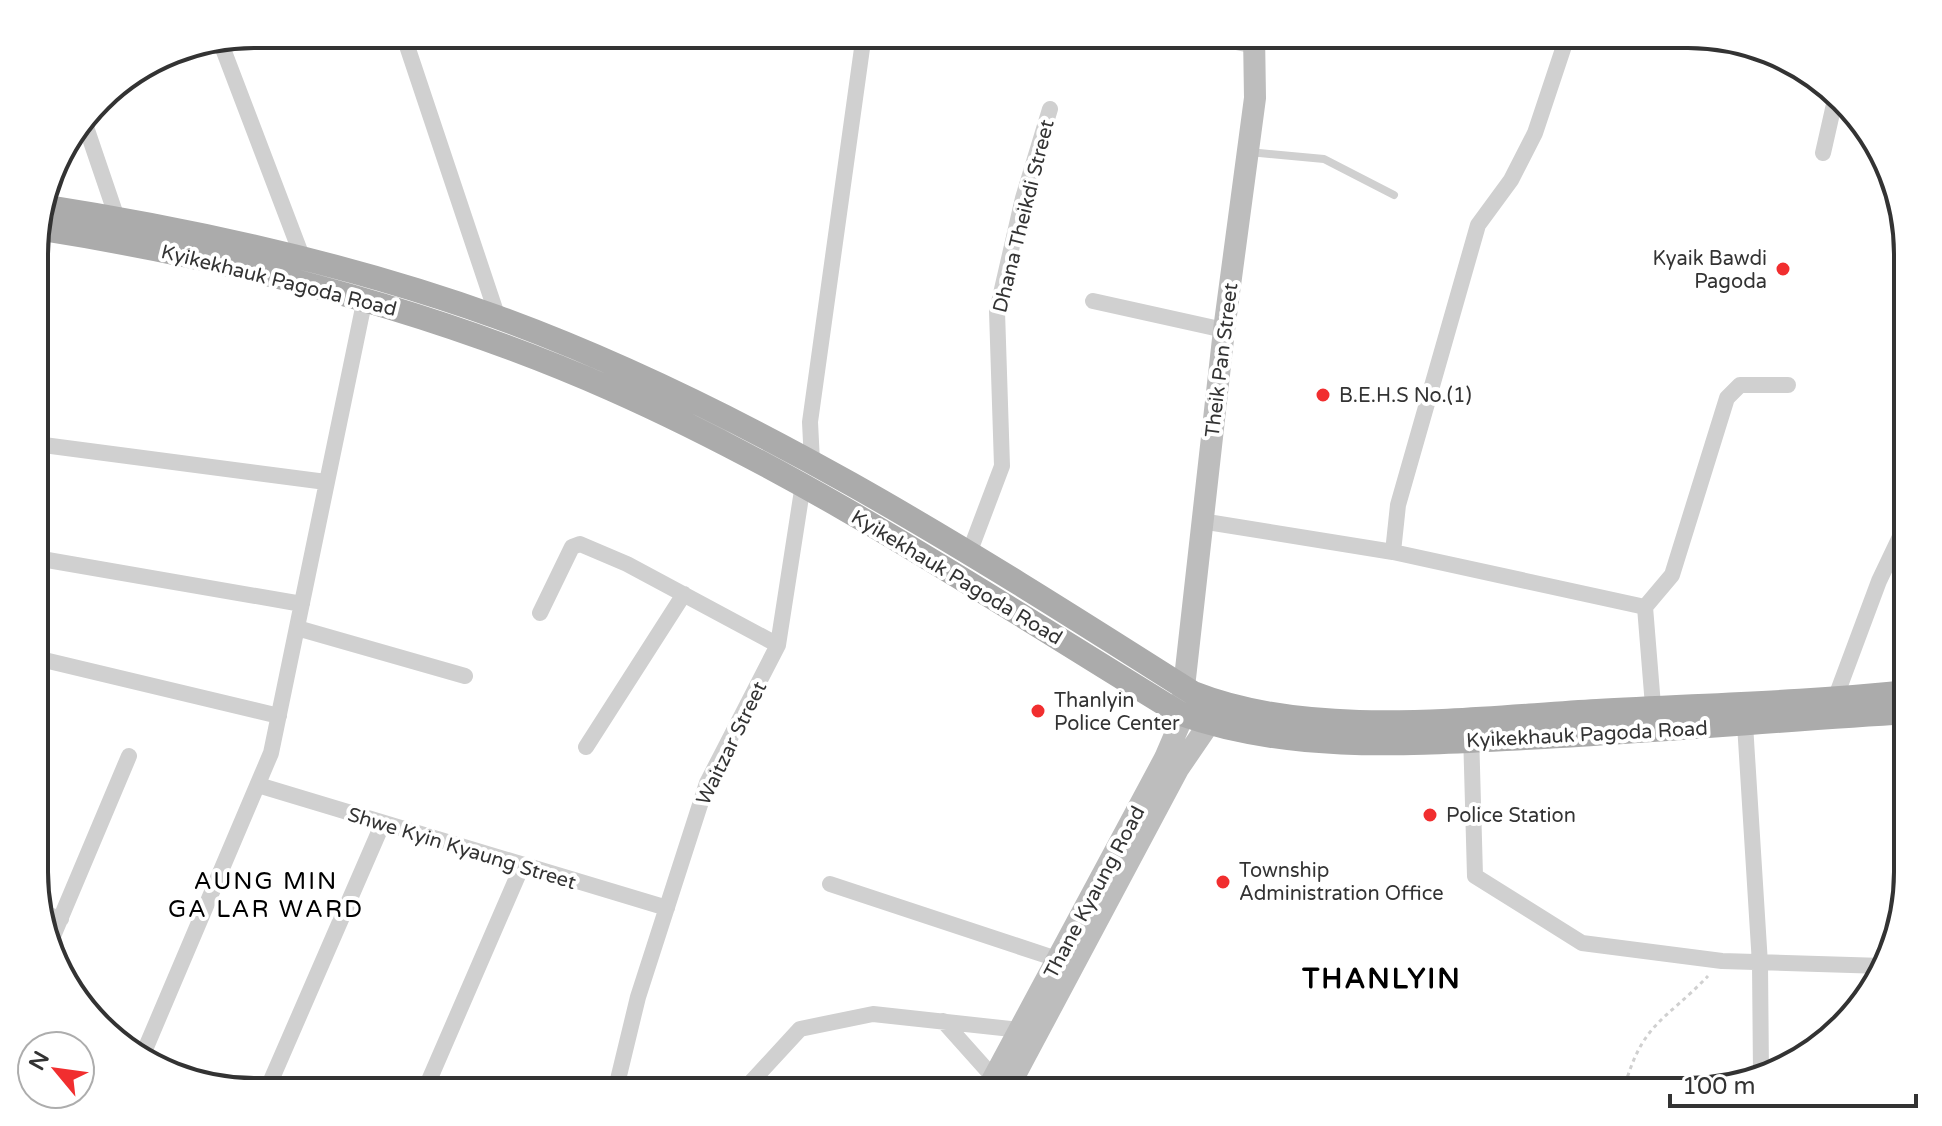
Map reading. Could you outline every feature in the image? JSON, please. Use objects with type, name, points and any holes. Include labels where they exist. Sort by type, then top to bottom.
[{"type":"main road","name":"Theik Pan Street","points":[[1182,686],[1255,98],[1254,48]]},
{"type":"main road","name":"Kyikekhauk Pagoda Road","points":[[54,208],[117,218],[374,276],[498,318],[622,368],[808,473],[968,556],[1182,686],[1216,714]]},
{"type":"main road","name":"Kyikekhauk Pagoda Road","points":[[50,230],[123,242],[365,298],[488,339],[808,473],[1181,714],[1471,729],[1654,720],[1894,693]]},
{"type":"main road","name":"Thane Kyaung Road","points":[[1008,1078],[1020,1030],[1165,758],[1181,714],[1182,686]]},
{"type":"main road","name":"Kyikekhauk Pagoda Road","points":[[1654,720],[1745,724],[1894,713]]},
{"type":"main road","name":"Thane Kyaung Road","points":[[1010,1078],[1170,783],[1216,714]]},
{"type":"street","points":[[408,48],[498,318]]},
{"type":"street","name":"Waitzar Street","points":[[618,1078],[638,997],[707,783],[778,645],[808,473],[810,422],[862,48]]},
{"type":"street","points":[[1393,552],[1398,505],[1478,225],[1511,180],[1535,133],[1563,48]]},
{"type":"street","points":[[224,51],[303,259]]},
{"type":"street","points":[[1823,153],[1833,107]]},
{"type":"street","name":"Dhana Theikdi Street","points":[[968,556],[1002,466],[997,311],[1023,198],[1050,109]]},
{"type":"street","points":[[88,133],[117,218]]},
{"type":"street","points":[[146,1047],[271,753],[365,298]]},
{"type":"street","points":[[1093,301],[1224,330]]},
{"type":"street","points":[[1654,720],[1645,607],[1672,575],[1727,398],[1740,385],[1788,385]]},
{"type":"street","points":[[48,446],[326,482]]},
{"type":"street","points":[[1201,521],[1393,552],[1645,607]]},
{"type":"street","points":[[540,613],[575,544],[627,564],[778,645]]},
{"type":"street","points":[[1835,699],[1894,549]]},
{"type":"street","points":[[48,560],[302,604]]},
{"type":"street","points":[[586,747],[684,594]]},
{"type":"street","points":[[297,628],[465,676]]},
{"type":"street","points":[[48,661],[279,716]]},
{"type":"street","points":[[1745,724],[1760,964],[1761,1064]]},
{"type":"street","points":[[1471,729],[1475,876],[1582,943],[1722,961],[1871,966]]},
{"type":"street","points":[[57,929],[129,756]]},
{"type":"street","name":"Shwe Kyin Kyaung Street","points":[[258,785],[382,825],[667,908]]},
{"type":"street","points":[[272,1078],[382,825]]},
{"type":"street","points":[[430,1078],[522,866]]},
{"type":"street","points":[[830,884],[1057,959]]},
{"type":"street","points":[[53,916],[61,919]]},
{"type":"street","points":[[755,1078],[800,1029],[873,1014],[1020,1030]]},
{"type":"street","points":[[943,1021],[996,1078]]},
{"type":"lane","points":[[1248,152],[1324,159],[1394,195]]},
{"type":"path","points":[[1627,1078],[1644,1036],[1722,961]]},
{"type":"place","name":"Kyaik Bawdi Pagoda","points":[[1783,269]]},
{"type":"place","name":"B.E.H.S No.(1)","points":[[1323,395]]},
{"type":"place","name":"Thanlyin Police Center","points":[[1038,711]]},
{"type":"place","name":"Police Station","points":[[1430,815]]},
{"type":"place","name":"Township Administration Office","points":[[1223,882]]},
{"type":"district","name":"AUNG MIN GA LAR WARD","points":[[266,895]]},
{"type":"district","name":"THANLYIN","points":[[1382,978]]}]
